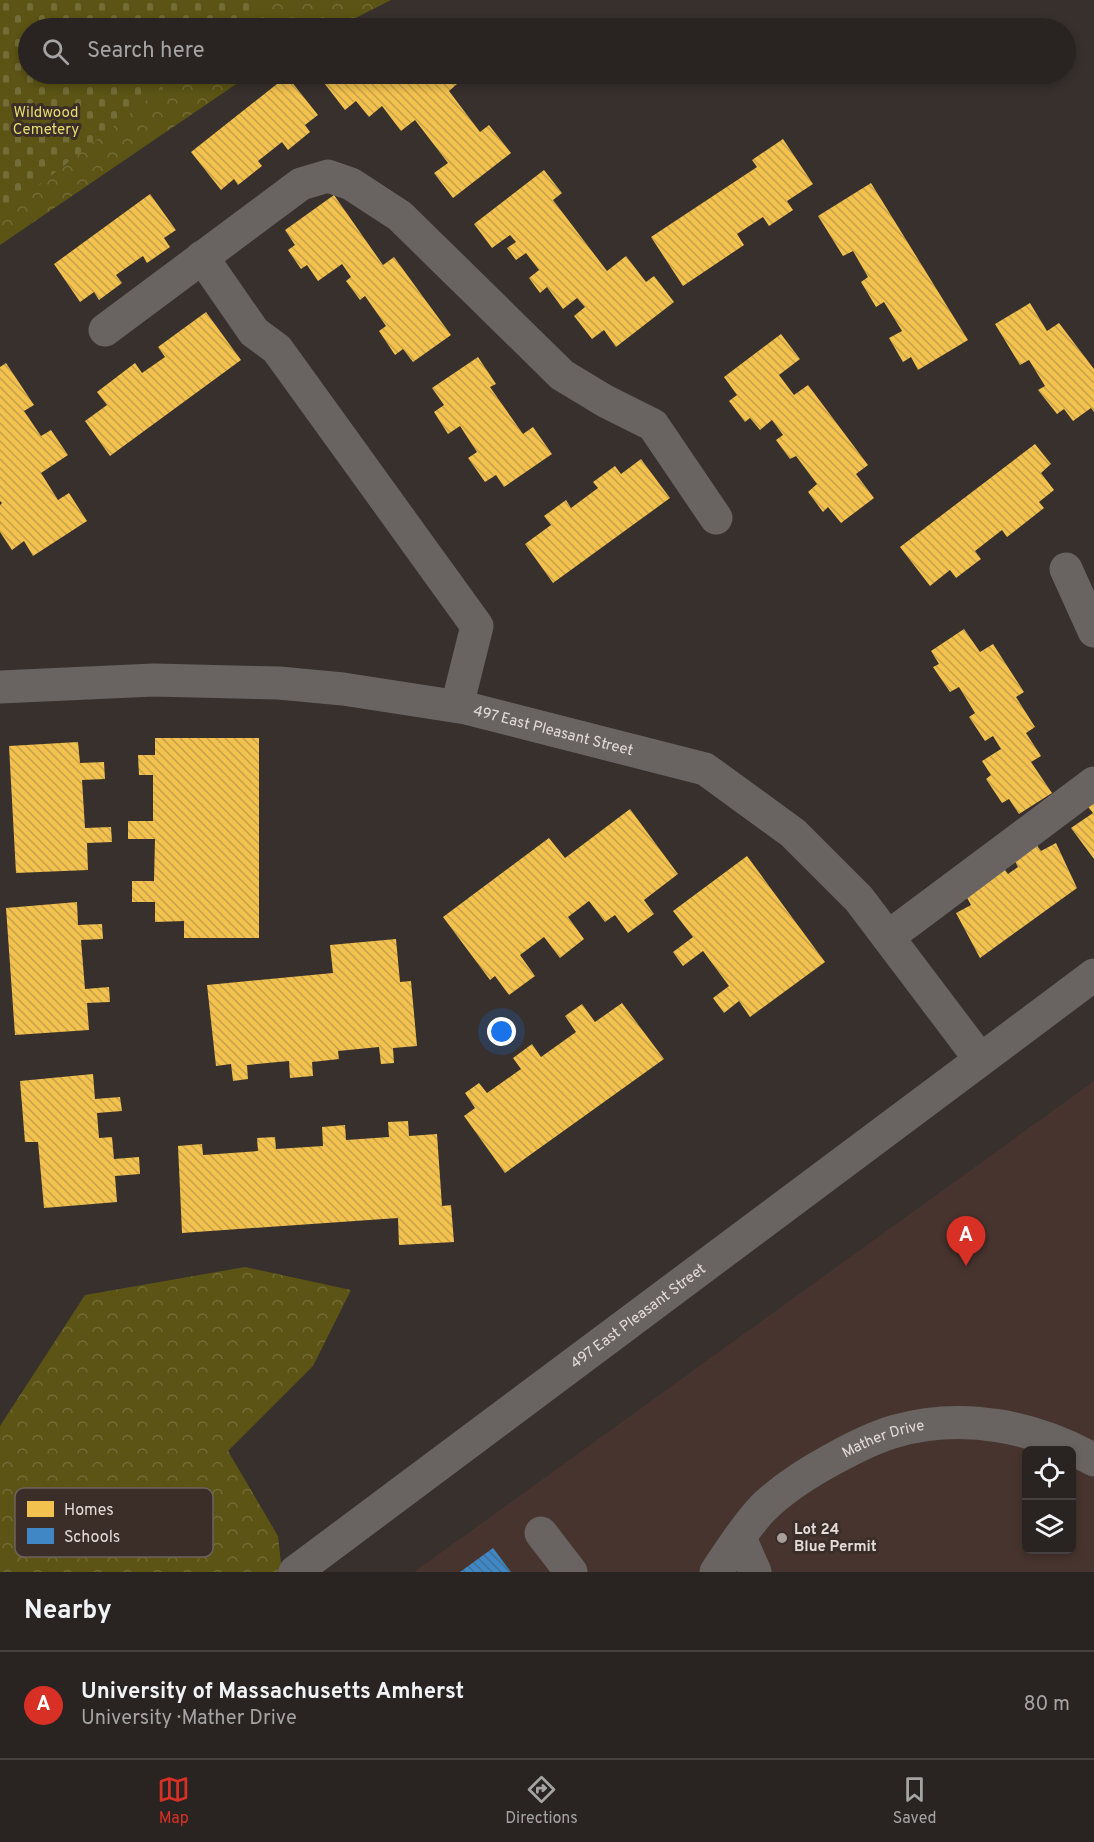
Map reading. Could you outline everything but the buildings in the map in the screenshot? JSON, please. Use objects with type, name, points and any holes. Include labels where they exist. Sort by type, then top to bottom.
[{"type":"street","points":[[105,330],[301,184],[328,176],[351,184],[400,216],[562,375],[605,401],[653,425],[716,519]]},
{"type":"street","points":[[202,258],[254,332],[278,349],[477,626],[457,706]]},
{"type":"street","points":[[1066,569],[1094,631]]},
{"type":"street","name":"497 East Pleasant Street","points":[[0,687],[154,680],[279,683],[342,689],[457,706],[705,769],[793,833],[859,899],[980,1059]]},
{"type":"street","points":[[888,937],[1094,783]]},
{"type":"street","name":"497 East Pleasant Street","points":[[295,1572],[1094,975]]},
{"type":"street","name":"Mather Drive","points":[[716,1572],[762,1510],[803,1475],[860,1445],[896,1431],[929,1425],[971,1422],[1040,1434],[1094,1460]]},
{"type":"street","points":[[541,1533],[571,1572]]},
{"type":"street","points":[[740,1538],[755,1572]]},
{"type":"shaded area","points":[[1094,1081],[1094,1572],[414,1572]]},
{"type":"green space","name":"Wildwood Cemetery","points":[[0,0],[391,0],[356,18],[18,18],[18,84],[236,84],[0,245]]},
{"type":"green space","name":"Wildwood Cemetery","points":[[0,0],[272,0],[250,18],[18,18],[18,84],[167,84],[0,216]]},
{"type":"green space","points":[[245,1267],[351,1290],[313,1366],[228,1451],[278,1536],[282,1572],[0,1572],[0,1426],[85,1295]]},
{"type":"place","name":"University of Massachusetts Amherst","points":[[966,1266]]},
{"type":"place","name":"Lot 24 Blue Permit","points":[[782,1538]]}]
